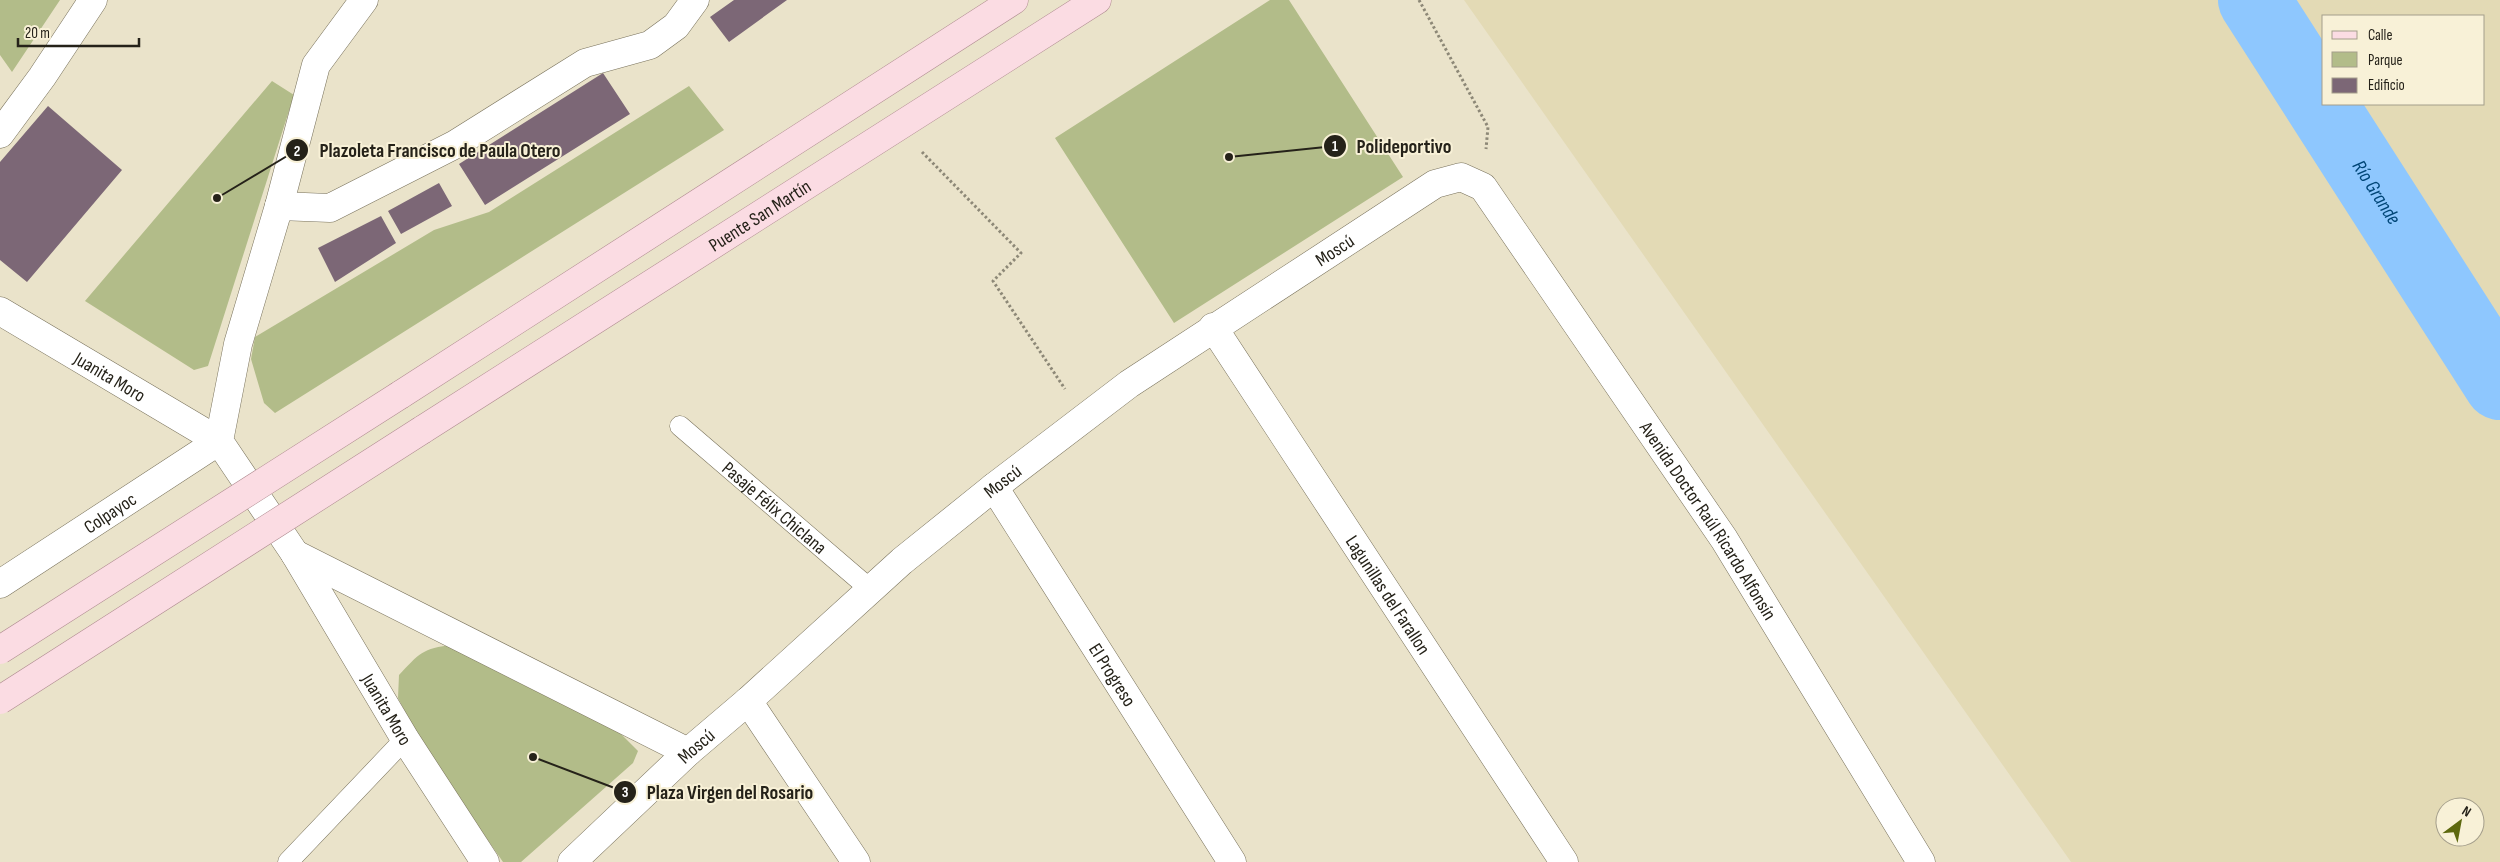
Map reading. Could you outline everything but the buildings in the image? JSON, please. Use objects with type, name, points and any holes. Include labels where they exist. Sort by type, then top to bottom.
[{"type":"main road","points":[[0,650],[1014,0]]},
{"type":"main road","name":"Puente San Martín","points":[[0,700],[1097,0]]},
{"type":"street","points":[[0,134],[42,77],[93,0]]},
{"type":"street","points":[[219,441],[238,344],[279,206],[316,65],[364,0]]},
{"type":"street","points":[[279,206],[330,208],[454,145],[585,63],[650,45],[676,26],[695,0]]},
{"type":"street","name":"Moscú","points":[[572,862],[688,752],[748,701],[870,590],[994,487],[1129,384],[1213,327],[1435,184],[1461,177],[1483,187]]},
{"type":"street","name":"Avenida Doctor Raúl Ricardo Alfonsín","points":[[1483,187],[1724,539],[1921,862]]},
{"type":"street","name":"Juanita Moro","points":[[0,310],[219,441],[294,554],[405,739],[485,862]]},
{"type":"street","name":"Lagunillas del Farallon","points":[[1213,327],[1564,862]]},
{"type":"street","name":"Colpayoc","points":[[0,584],[219,441]]},
{"type":"street","name":"El Progreso","points":[[994,487],[1232,862]]},
{"type":"street","points":[[294,554],[688,752]]},
{"type":"street","points":[[748,701],[856,862]]},
{"type":"lane","name":"Pasaje Félix Chiclana","points":[[680,426],[870,590]]},
{"type":"lane","points":[[288,862],[405,739]]},
{"type":"path","points":[[1419,0],[1488,127],[1483,187]]},
{"type":"path","points":[[898,127],[1022,253],[993,281],[1084,418]]},
{"type":"green space","points":[[0,0],[60,0],[12,72],[0,55]]},
{"type":"green space","points":[[1270,0],[1289,0],[1403,177],[1174,323],[1055,138]]},
{"type":"green space","points":[[272,81],[294,95],[208,366],[194,370],[85,301]]},
{"type":"green space","points":[[689,86],[724,130],[275,413],[264,403],[251,359],[255,337],[434,230],[489,212]]},
{"type":"green space","points":[[453,645],[616,729],[638,751],[633,763],[521,862],[503,862],[422,745],[398,698],[399,675],[412,662],[428,650]]},
{"type":"sand","points":[[1464,0],[2500,0],[2500,862],[2071,862]]},
{"type":"waterway","name":"Río Grande","points":[[2254,0],[2500,384]]},
{"type":"place","name":"Polideportivo","points":[[1229,157]]},
{"type":"place","name":"Plazoleta Francisco de Paula Otero","points":[[217,198]]},
{"type":"place","name":"Plaza Virgen del Rosario","points":[[533,757]]}]
